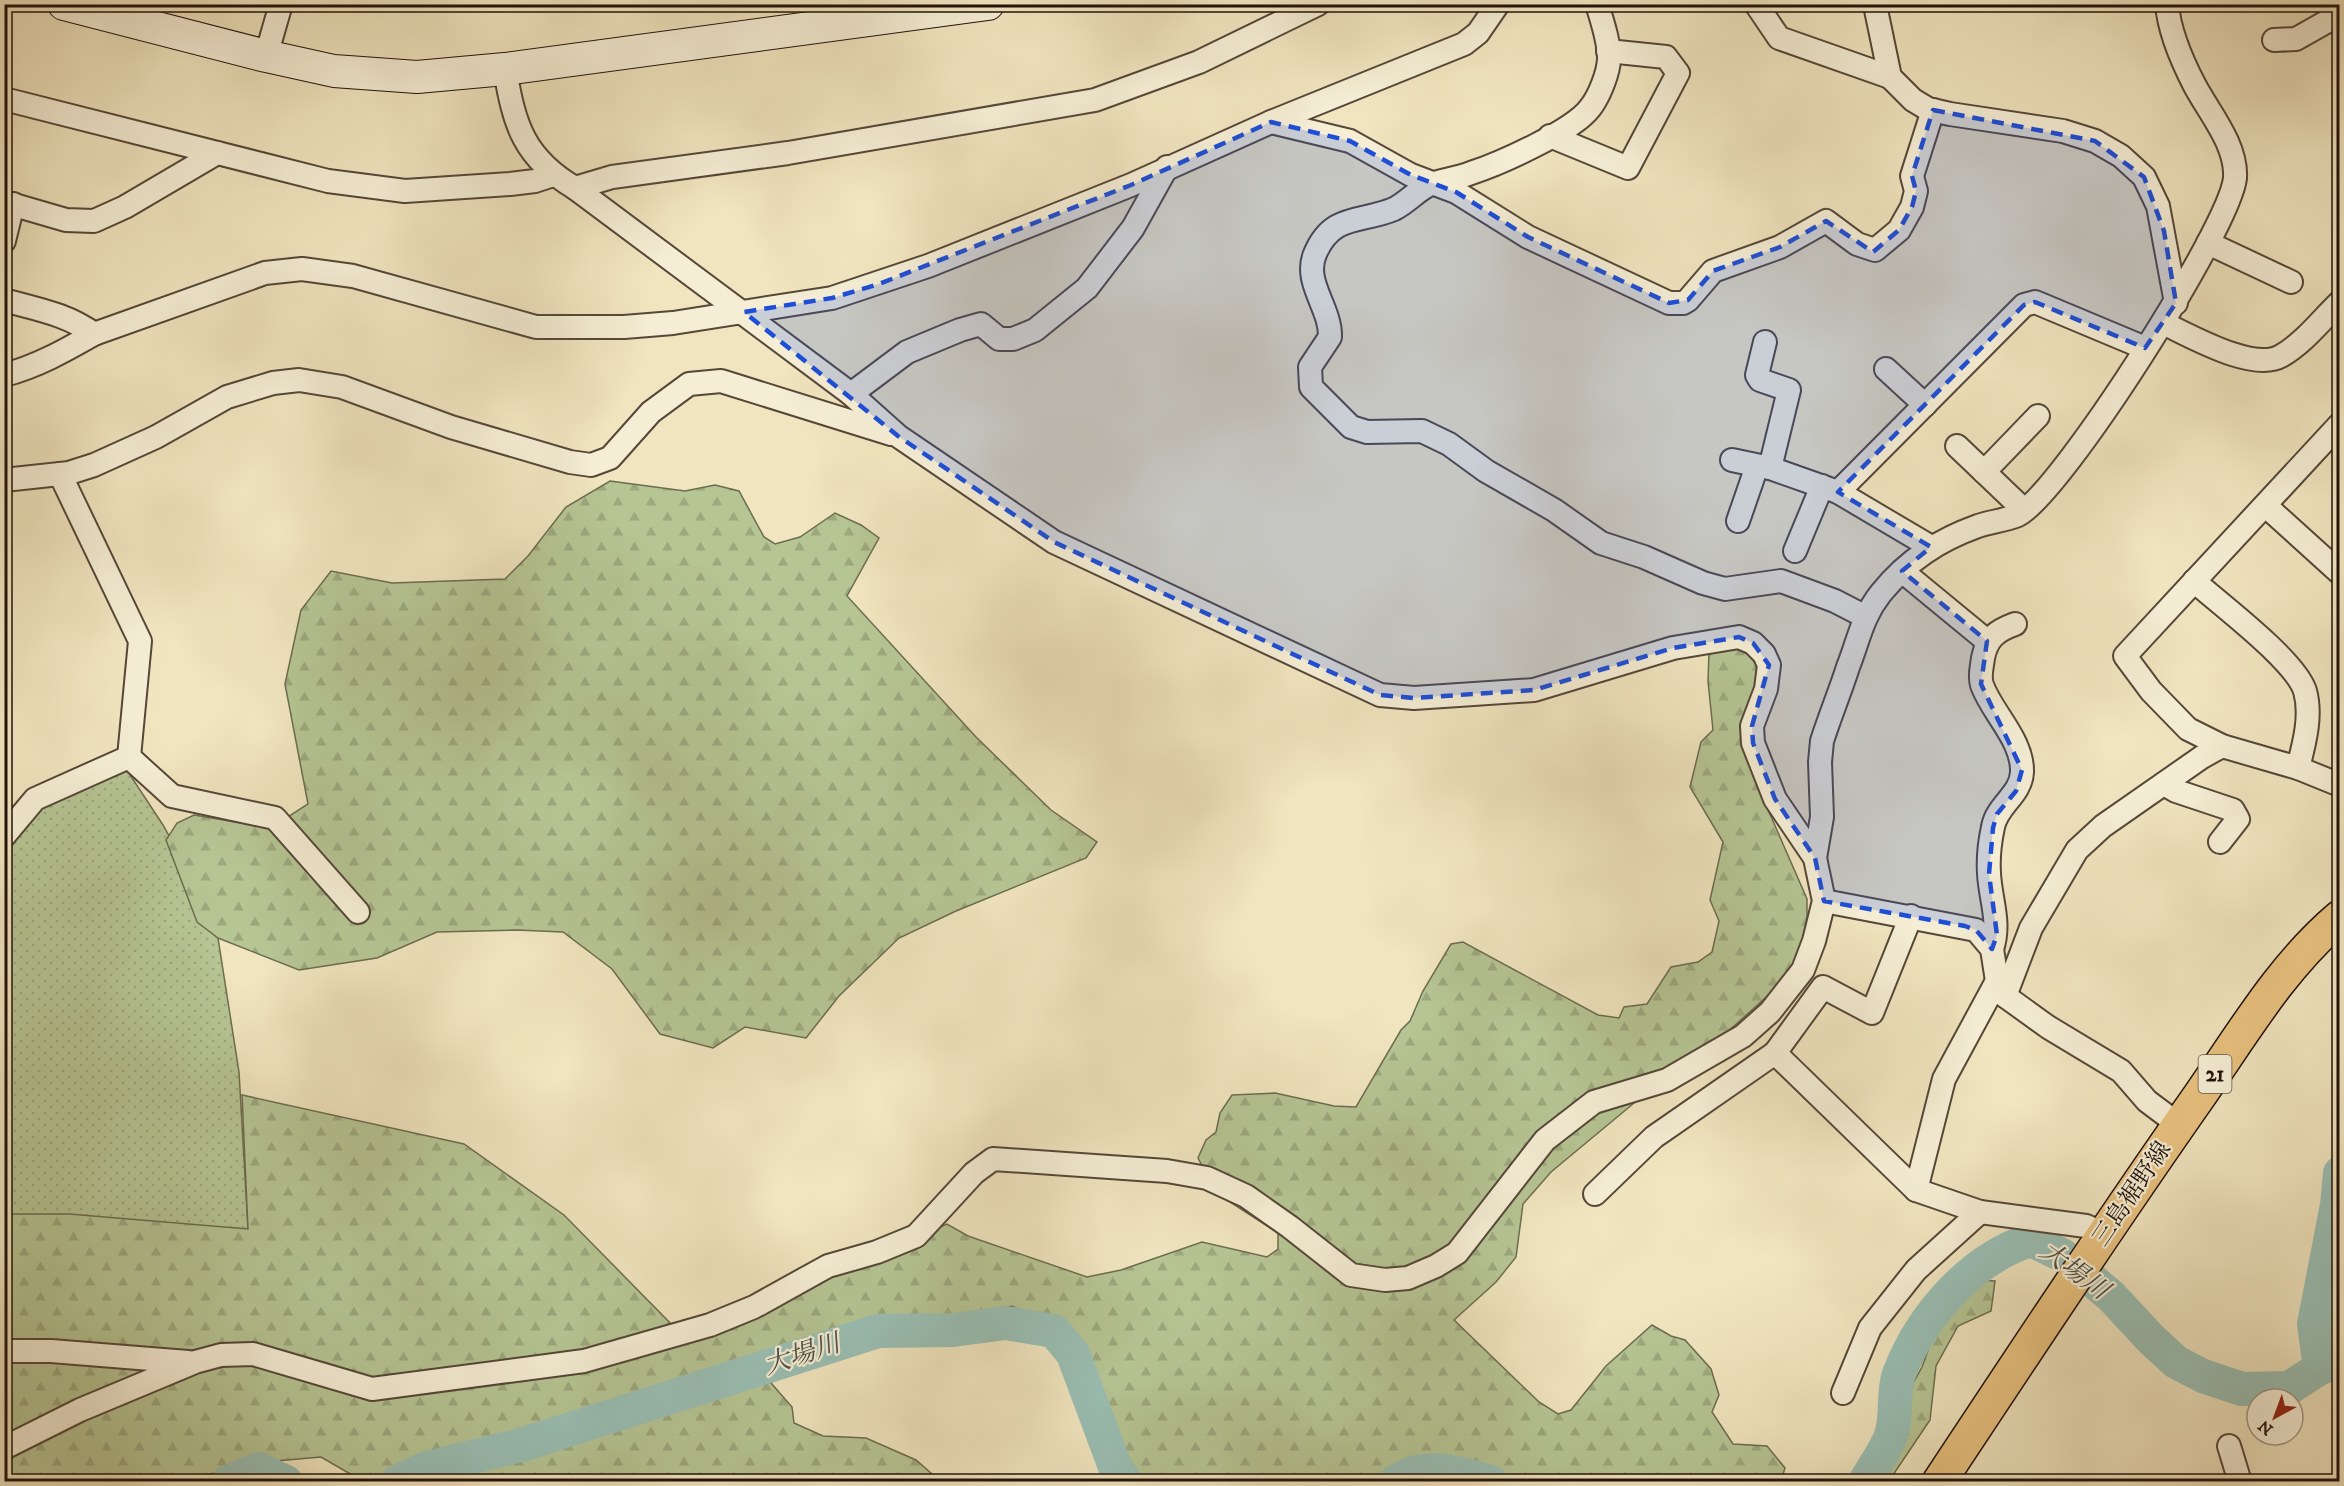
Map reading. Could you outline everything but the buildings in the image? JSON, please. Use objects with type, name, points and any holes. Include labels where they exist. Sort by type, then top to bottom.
[{"type":"main road","name":"三島裾野線","points":[[1939,1482],[2179,1125],[2291,965],[2340,917]]},
{"type":"street","points":[[64,4],[266,56],[334,71],[375,76],[417,77],[505,69],[900,10],[988,4]]},
{"type":"street","points":[[266,56],[281,4]]},
{"type":"street","points":[[575,188],[612,177],[788,153],[1095,100],[1198,62],[1318,4]]},
{"type":"street","points":[[4,375],[21,371],[94,334],[265,273],[302,269],[353,276],[536,327],[624,327],[832,298],[879,284],[1131,185],[1271,122],[1464,44],[1478,33],[1498,4]]},
{"type":"street","points":[[1597,4],[1609,59],[1600,90],[1590,109],[1551,136],[1479,170],[1431,184],[1393,209],[1348,220],[1334,228],[1322,240],[1314,255],[1313,279],[1326,312],[1330,337],[1310,367],[1311,387],[1351,427],[1367,432],[1422,431],[1449,444],[1486,471],[1554,510],[1601,543],[1644,557],[1703,583],[1725,589],[1773,582],[1792,584],[1835,601],[1864,616]]},
{"type":"street","points":[[1756,4],[1779,38],[1890,77],[1913,100],[1933,110],[2063,131],[2095,141],[2121,156],[2144,177],[2158,206],[2176,303]]},
{"type":"street","points":[[4,1448],[80,1410],[195,1362],[221,1355],[253,1354],[372,1389],[584,1361],[710,1325],[754,1307],[828,1266],[877,1252],[916,1236],[974,1173],[993,1159],[1167,1171],[1208,1178],[1246,1196],[1351,1275],[1384,1280],[1408,1278],[1436,1266],[1457,1253],[1545,1140],[1594,1102],[1667,1080],[1743,1036],[1770,1012],[1800,974],[1814,941],[1824,901],[1815,858],[1822,817],[1820,762],[1822,741],[1864,616],[1882,591],[1931,547],[1945,538],[2018,515],[2043,493],[2176,303],[2227,208],[2235,177],[2231,150],[2194,84],[2176,40],[2167,4]]},
{"type":"street","points":[[1875,5],[1890,77]]},
{"type":"street","points":[[2274,40],[2296,39],[2335,15]]},
{"type":"street","points":[[1551,136],[1628,168],[1678,73],[1665,57],[1608,51]]},
{"type":"street","points":[[505,69],[518,130],[529,149],[553,175],[575,188],[744,312],[851,394],[898,436],[1054,542],[1380,695],[1414,698],[1534,690],[1673,648],[1739,637],[1753,644],[1764,654],[1769,665],[1766,689],[1752,726],[1753,743],[1775,799],[1815,858]]},
{"type":"street","points":[[4,99],[328,181],[405,191],[518,183],[553,175]]},
{"type":"street","points":[[1271,122],[1350,141],[1431,184],[1456,192],[1537,241],[1669,303],[1683,303],[1713,271],[1780,247],[1826,221],[1857,244],[1875,250],[1899,230],[1912,207],[1916,191],[1912,176],[1933,110]]},
{"type":"street","points":[[4,241],[9,203],[66,220],[94,221],[125,207],[217,153]]},
{"type":"street","points":[[851,394],[907,352],[960,330],[981,324],[999,339],[1013,339],[1035,330],[1087,288],[1133,228],[1167,167]]},
{"type":"street","points":[[2208,243],[2291,282]]},
{"type":"street","points":[[4,300],[78,322],[94,334]]},
{"type":"street","points":[[1795,551],[1829,489],[1925,405],[2024,304],[2030,302],[2145,348]]},
{"type":"street","points":[[2163,323],[2218,348],[2259,361],[2279,357],[2300,343],[2340,302]]},
{"type":"street","points":[[1738,521],[1763,467],[1789,390],[1760,380],[1757,375],[1765,342]]},
{"type":"street","points":[[1886,369],[1925,405]]},
{"type":"street","points":[[4,480],[60,474],[94,465],[122,454],[227,397],[273,383],[299,380],[342,387],[451,427],[570,462],[591,465],[610,458],[651,412],[689,384],[721,381],[898,436]]},
{"type":"street","points":[[1984,472],[2038,416]]},
{"type":"street","points":[[2339,426],[2126,656],[2174,716],[2188,729],[2222,746],[2298,768],[2340,785]]},
{"type":"street","points":[[1957,446],[2024,510]]},
{"type":"street","points":[[1732,460],[1763,467],[1829,489],[1931,547]]},
{"type":"street","points":[[60,474],[140,641],[129,757]]},
{"type":"street","points":[[2266,506],[2340,573]]},
{"type":"street","points":[[1625,534],[1647,548],[1644,557]]},
{"type":"street","points":[[1902,571],[1988,641]]},
{"type":"street","points":[[2194,581],[2299,678],[2308,707],[2306,739],[2298,768]]},
{"type":"street","points":[[1992,949],[1997,935],[1989,874],[1993,828],[1997,814],[2016,791],[2022,770],[2007,728],[1982,684],[1981,674],[1988,641],[2003,628],[2015,624]]},
{"type":"street","points":[[1916,1190],[1944,1079],[2001,988],[2031,928],[2077,850],[2103,826],[2222,746]]},
{"type":"street","points":[[4,836],[35,799],[129,757]]},
{"type":"street","points":[[129,757],[172,796],[275,818],[358,912]]},
{"type":"street","points":[[2164,783],[2176,791],[2233,810],[2237,814],[2238,819],[2220,842]]},
{"type":"street","points":[[1824,901],[1976,930],[1992,949],[2001,988],[2048,1027],[2121,1071],[2147,1101],[2179,1125]]},
{"type":"street","points":[[1800,974],[1872,1013],[1911,916]]},
{"type":"street","points":[[1595,1194],[1654,1137],[1776,1053],[1823,987]]},
{"type":"street","points":[[1776,1053],[1916,1190],[1980,1212],[2086,1226],[2103,1237]]},
{"type":"street","points":[[1843,1393],[1870,1328],[1917,1270],[1980,1212]]},
{"type":"street","points":[[4,1351],[72,1352],[195,1362]]},
{"type":"street","points":[[2229,1446],[2240,1482]]},
{"type":"highlighted area","points":[[1933,110],[2095,141],[2144,177],[2164,231],[2176,303],[2145,348],[2035,302],[2024,305],[1838,492],[1931,547],[1902,571],[1987,641],[1981,684],[2022,770],[2016,791],[1997,814],[1993,828],[1989,874],[1997,935],[1992,949],[1976,930],[1965,926],[1824,901],[1815,858],[1775,799],[1753,743],[1752,726],[1769,665],[1753,643],[1739,637],[1673,648],[1534,690],[1414,698],[1380,695],[1054,542],[898,436],[744,312],[832,298],[879,284],[1131,185],[1271,122],[1350,141],[1411,175],[1456,192],[1528,237],[1669,303],[1688,300],[1713,271],[1780,247],[1826,221],[1873,252],[1899,230],[1912,207],[1916,191],[1912,176]]},
{"type":"green space","points":[[610,481],[685,491],[715,485],[739,491],[764,537],[775,544],[800,537],[835,513],[861,525],[879,538],[847,596],[976,737],[1051,810],[1097,842],[1086,858],[956,911],[899,938],[839,996],[806,1038],[745,1027],[713,1048],[660,1034],[612,969],[563,932],[517,930],[437,932],[377,958],[299,970],[218,938],[197,922],[166,840],[177,823],[194,815],[271,828],[308,804],[285,684],[301,610],[331,571],[392,583],[505,579],[528,556],[566,507]]},
{"type":"green space","points":[[1717,645],[1749,650],[1761,671],[1743,741],[1759,789],[1807,899],[1807,936],[1793,973],[1714,1044],[1681,1064],[1551,1172],[1523,1204],[1516,1257],[1496,1282],[1454,1320],[1539,1402],[1558,1414],[1571,1410],[1606,1366],[1652,1325],[1671,1336],[1685,1340],[1711,1369],[1719,1395],[1712,1412],[1733,1444],[1767,1446],[1785,1468],[1781,1481],[1514,1482],[1449,1466],[1403,1466],[1382,1481],[1141,1481],[1115,1433],[1071,1336],[1012,1306],[855,1345],[786,1369],[771,1383],[792,1407],[794,1423],[823,1436],[866,1438],[916,1460],[940,1481],[364,1482],[321,1457],[264,1462],[179,1481],[5,1482],[5,1214],[69,1214],[248,1229],[242,1095],[464,1144],[564,1215],[680,1333],[947,1224],[968,1236],[1087,1277],[1121,1270],[1202,1242],[1267,1257],[1278,1249],[1278,1233],[1216,1193],[1198,1158],[1206,1140],[1216,1132],[1220,1113],[1232,1095],[1275,1093],[1334,1106],[1356,1107],[1401,1030],[1410,1021],[1423,991],[1451,944],[1463,942],[1598,1015],[1619,1018],[1624,1007],[1647,1004],[1671,967],[1698,962],[1712,952],[1719,921],[1710,900],[1723,842],[1690,787],[1701,742],[1713,730],[1708,681],[1709,652]]},
{"type":"green space","points":[[115,752],[163,825],[215,919],[239,1072],[248,1229],[5,1218],[5,827]]},
{"type":"green space","points":[[1978,1280],[1995,1281],[1991,1311],[1958,1326],[1936,1366],[1930,1420],[1889,1481],[1859,1481],[1922,1367],[1937,1325],[1961,1290]]},
{"type":"waterway","name":"大場川","points":[[2320,1368],[2314,1324],[2337,1205],[2340,1173]]},
{"type":"waterway","name":"大場川","points":[[1865,1482],[1890,1438],[1899,1374],[1921,1331],[1951,1292],[1969,1275],[1989,1260],[2031,1240],[2062,1255],[2111,1296],[2176,1362],[2203,1376],[2242,1389],[2289,1388],[2320,1368],[2340,1362]]},
{"type":"waterway","name":"大場川","points":[[397,1482],[427,1468],[521,1445],[878,1331],[953,1330],[1006,1323],[1054,1331],[1073,1354],[1115,1467],[1126,1482]]},
{"type":"waterway","name":"大場川","points":[[228,1482],[258,1469],[286,1482]]},
{"type":"waterway","name":"大場川","points":[[1395,1482],[1407,1475],[1431,1470],[1454,1472],[1491,1482]]}]
